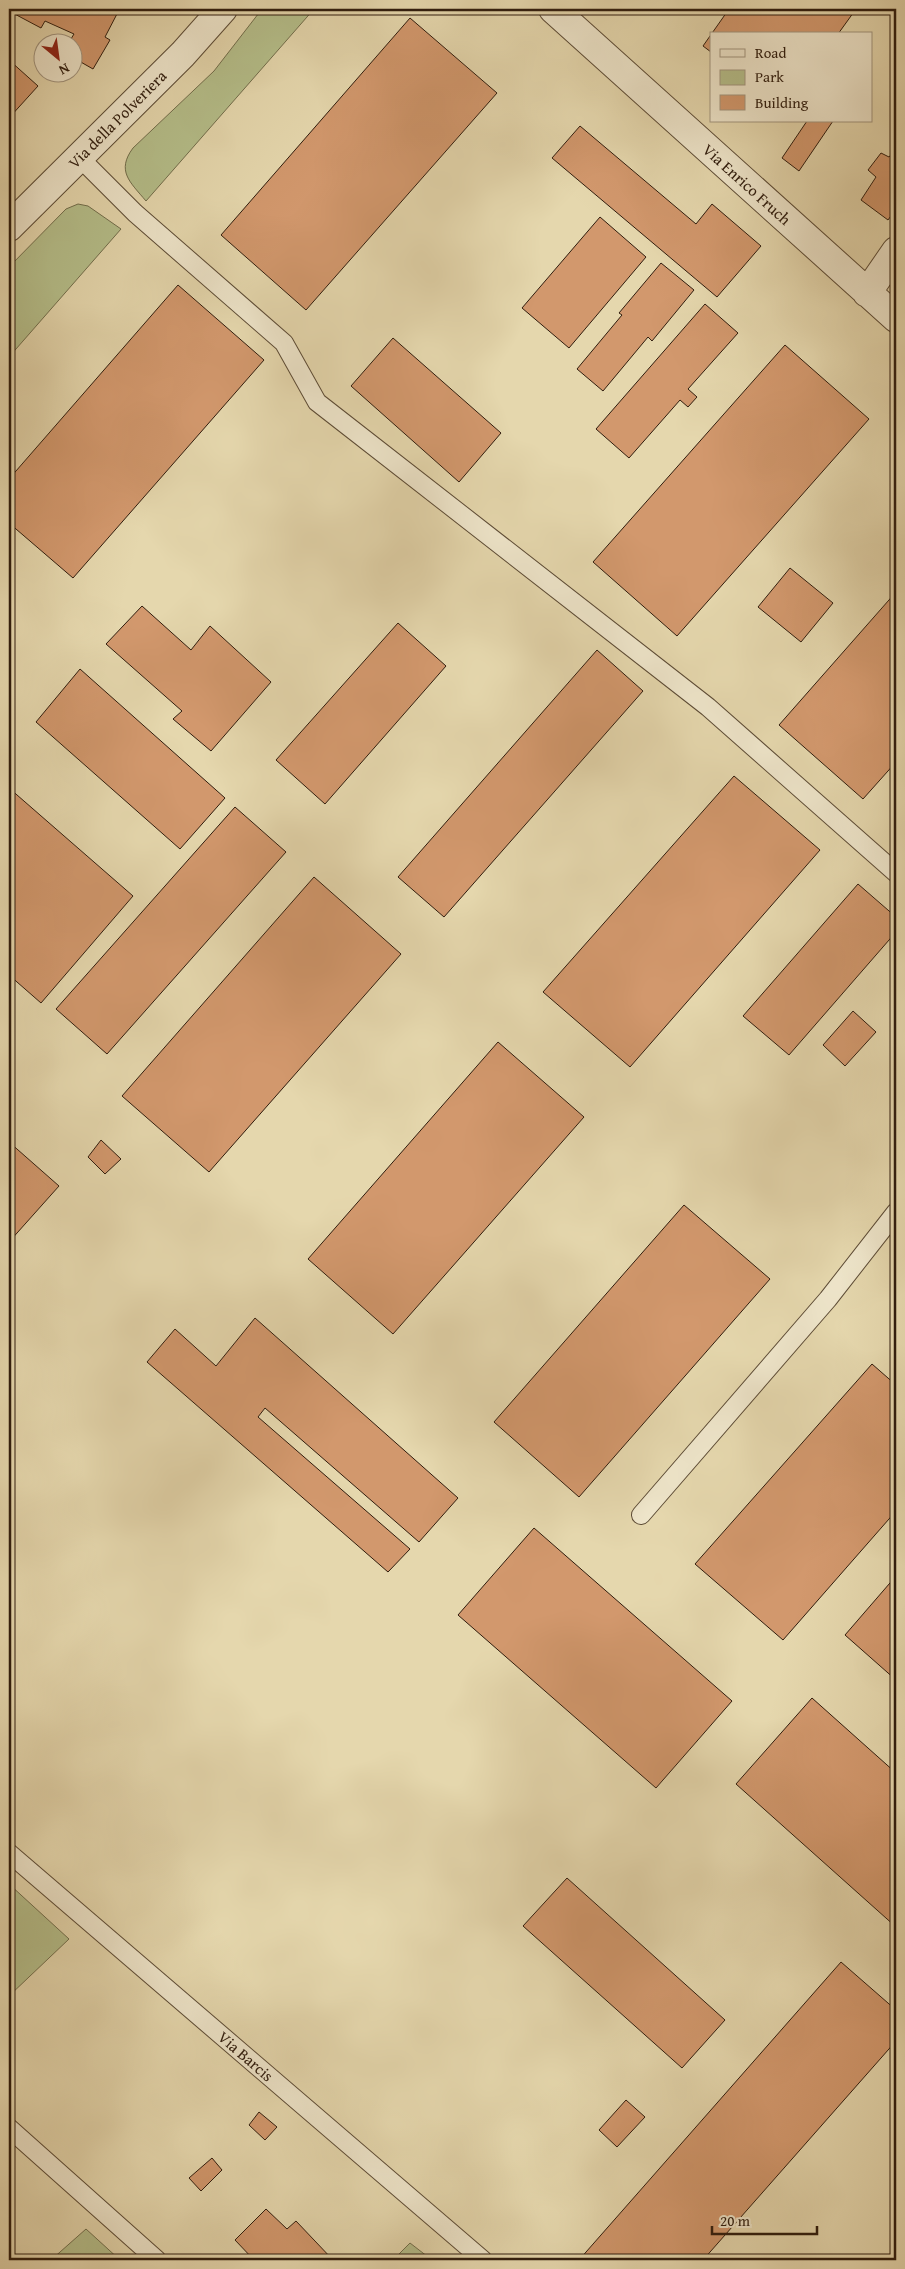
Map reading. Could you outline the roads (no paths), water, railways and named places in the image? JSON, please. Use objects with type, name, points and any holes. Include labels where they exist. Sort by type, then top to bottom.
[{"type":"street","name":"Via della Polveriera","points":[[9,227],[183,54],[223,9]]},
{"type":"street","name":"Via Enrico Fruch","points":[[553,9],[896,318]]},
{"type":"street","points":[[867,293],[896,252]]},
{"type":"lane","points":[[79,157],[135,213],[284,343],[317,402],[708,707],[896,874]]},
{"type":"lane","points":[[641,1514],[828,1299],[896,1212]]},
{"type":"lane","name":"Via Barcis","points":[[9,1853],[483,2260]]},
{"type":"lane","points":[[9,2129],[157,2260]]}]
